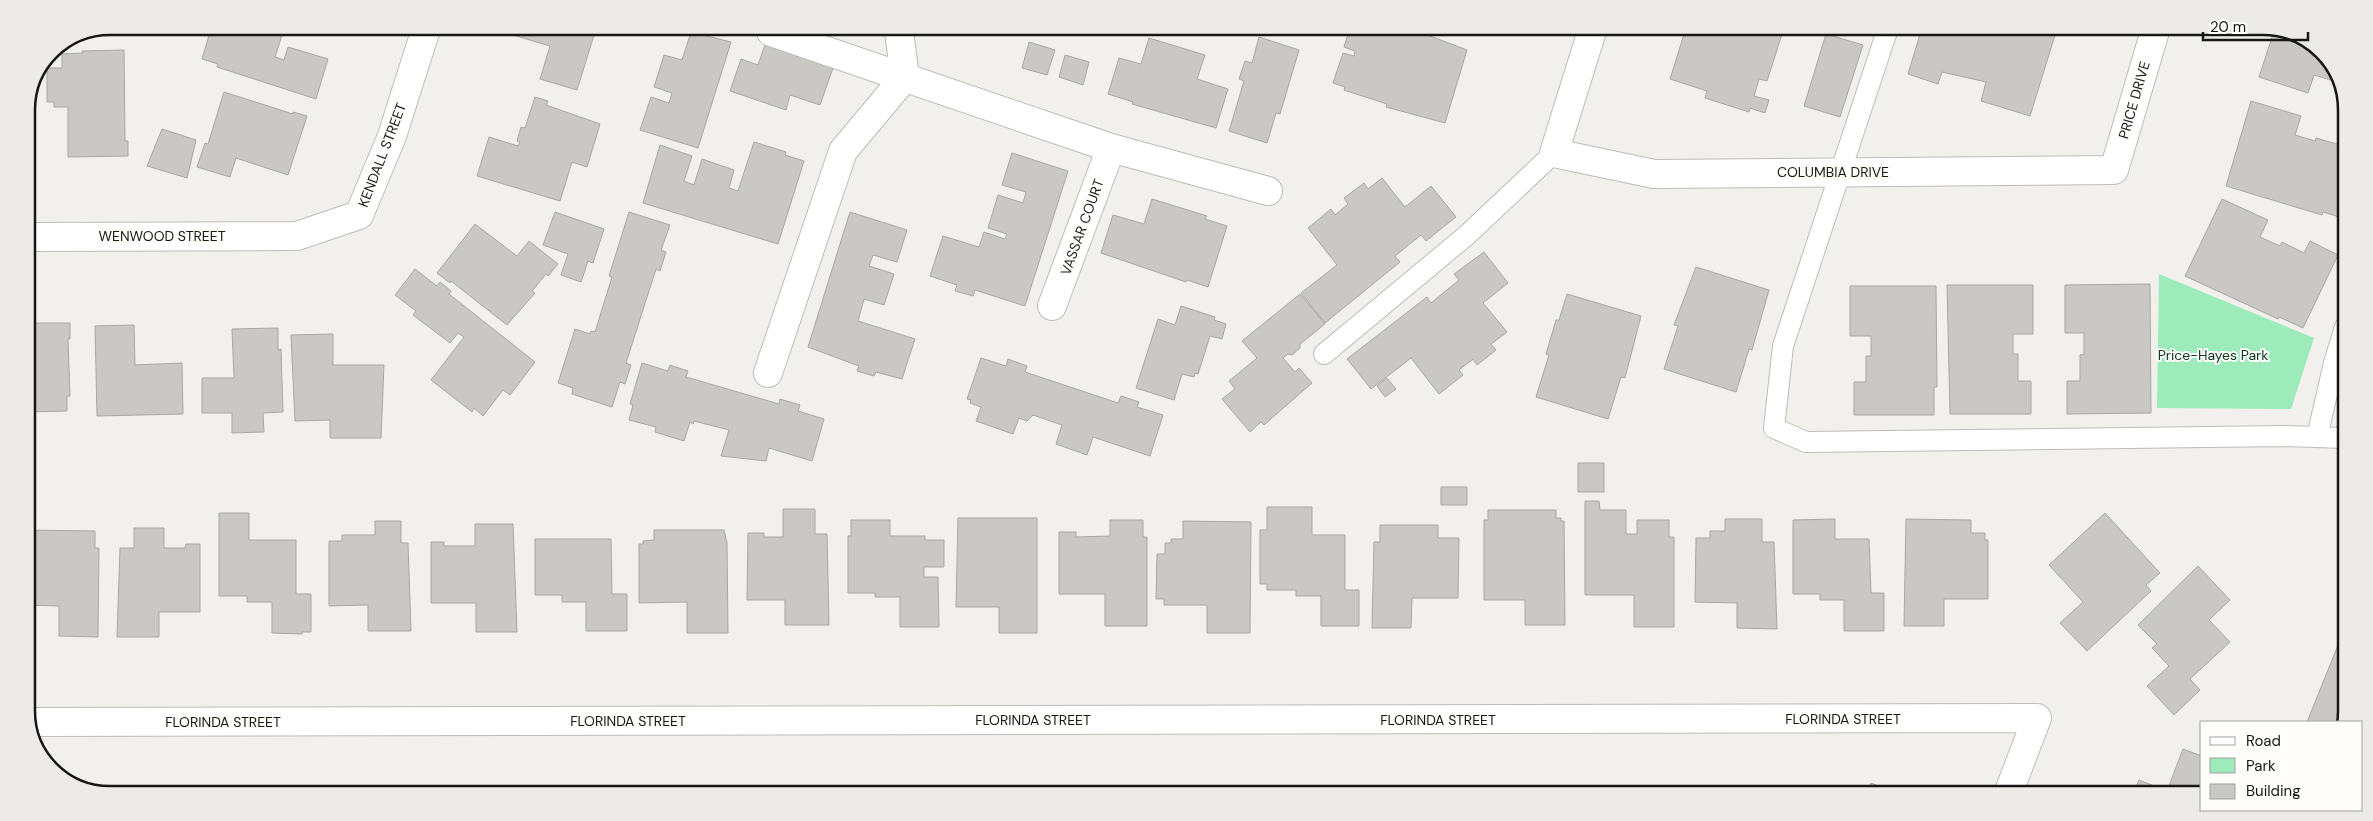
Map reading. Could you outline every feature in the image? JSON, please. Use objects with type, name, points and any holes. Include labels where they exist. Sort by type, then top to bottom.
[{"type":"street","name":"KENDALL STREET","points":[[297,236],[359,215],[392,136],[424,35]]},
{"type":"street","points":[[780,35],[1111,148],[1268,191]]},
{"type":"street","points":[[768,373],[843,151],[905,77],[899,35]]},
{"type":"street","points":[[1554,153],[1591,35]]},
{"type":"street","name":"PRICE DRIVE","points":[[2114,170],[2154,35]]},
{"type":"street","name":"VASSAR COURT","points":[[1052,306],[1111,148]]},
{"type":"street","name":"COLUMBIA DRIVE","points":[[1554,153],[1654,174],[2114,170]]},
{"type":"street","name":"WENWOOD STREET","points":[[35,237],[297,236]]},
{"type":"street","name":"FLORINDA STREET","points":[[36,722],[2036,718],[2011,786]]},
{"type":"lane","points":[[1886,35],[1783,346],[1774,428],[1806,442],[2338,438]]},
{"type":"lane","points":[[1324,354],[1467,235],[1554,153]]},
{"type":"lane","points":[[2317,437],[2338,350]]},
{"type":"green space","name":"Price-Hayes Park","points":[[2159,274],[2314,338],[2291,409],[2157,408]]},
{"type":"building","points":[[209,35],[282,35],[275,57],[284,60],[288,47],[328,59],[316,99],[217,67],[218,64],[202,59]]},
{"type":"building","points":[[513,35],[594,35],[577,90],[540,79],[550,46]]},
{"type":"building","points":[[690,35],[703,35],[731,42],[698,148],[640,130],[651,97],[669,103],[672,93],[654,87],[664,55],[682,60]]},
{"type":"building","points":[[1348,35],[1428,35],[1467,50],[1445,123],[1386,107],[1387,104],[1344,90],[1345,87],[1333,83],[1343,53],[1354,56],[1355,51],[1344,47]]},
{"type":"building","points":[[1684,35],[1782,35],[1767,81],[1759,79],[1754,96],[1769,100],[1765,113],[1750,108],[1749,112],[1705,98],[1707,91],[1670,79]]},
{"type":"building","points":[[1826,35],[1863,45],[1840,117],[1804,106]]},
{"type":"building","points":[[1920,35],[2055,35],[2030,116],[1981,101],[1986,82],[1942,72],[1938,84],[1908,74]]},
{"type":"building","points":[[2272,36],[2287,39],[2309,51],[2322,64],[2332,80],[2314,75],[2308,93],[2259,77]]},
{"type":"building","points":[[1259,37],[1299,50],[1280,114],[1276,113],[1267,143],[1229,131],[1244,81],[1239,79],[1245,61],[1252,63]]},
{"type":"building","points":[[1149,38],[1205,55],[1197,79],[1228,89],[1216,128],[1132,104],[1133,102],[1108,94],[1119,58],[1141,64]]},
{"type":"building","points":[[1029,42],[1055,50],[1047,75],[1022,68]]},
{"type":"building","points":[[765,45],[833,68],[820,105],[790,95],[786,110],[730,91],[741,59],[758,65]]},
{"type":"building","points":[[124,50],[125,141],[128,141],[128,156],[68,157],[68,107],[54,107],[54,102],[47,102],[47,70],[48,68],[62,68],[62,54],[83,53],[82,51]]},
{"type":"building","points":[[1065,55],[1089,62],[1083,85],[1059,77]]},
{"type":"building","points":[[224,92],[293,114],[293,112],[307,116],[288,175],[236,158],[230,177],[197,167],[205,143],[208,144]]},
{"type":"building","points":[[535,97],[548,101],[546,105],[600,124],[587,167],[572,162],[560,201],[477,176],[489,137],[518,146],[520,142],[517,141],[521,127],[525,128]]},
{"type":"building","points":[[2251,101],[2301,116],[2295,135],[2315,141],[2316,138],[2338,144],[2338,217],[2323,212],[2322,215],[2226,186]]},
{"type":"building","points":[[162,129],[196,140],[187,178],[147,166]]},
{"type":"building","points":[[754,142],[786,152],[785,155],[804,161],[778,244],[643,203],[660,145],[692,156],[684,181],[694,185],[702,159],[734,170],[729,188],[738,191]]},
{"type":"building","points":[[1012,153],[1068,171],[1025,306],[975,290],[973,296],[955,291],[957,285],[930,276],[943,236],[979,247],[984,232],[1005,239],[1007,234],[988,228],[998,195],[1023,203],[1026,192],[1002,185]]},
{"type":"building","points":[[1382,178],[1405,207],[1431,186],[1456,217],[1426,241],[1421,235],[1395,256],[1400,262],[1325,323],[1301,293],[1337,265],[1308,228],[1331,209],[1335,215],[1348,204],[1344,198],[1364,183],[1368,189]]},
{"type":"building","points":[[1152,199],[1207,216],[1205,219],[1227,226],[1208,287],[1187,280],[1186,282],[1101,253],[1113,215],[1144,224]]},
{"type":"building","points":[[2222,199],[2268,220],[2260,237],[2280,246],[2282,242],[2304,253],[2310,241],[2338,255],[2303,328],[2279,317],[2278,319],[2185,276]]},
{"type":"building","points":[[555,212],[604,229],[593,263],[588,261],[581,282],[561,275],[568,254],[543,245]]},
{"type":"building","points":[[629,212],[670,225],[661,250],[666,252],[660,271],[656,269],[626,363],[631,365],[625,384],[620,382],[612,407],[572,394],[573,388],[558,383],[575,329],[590,334],[591,331],[595,332],[612,277],[609,276]]},
{"type":"building","points":[[850,212],[907,230],[897,262],[873,255],[869,266],[894,274],[884,305],[864,299],[858,321],[915,339],[902,379],[876,372],[874,376],[857,371],[859,366],[808,347]]},
{"type":"building","points":[[475,224],[517,256],[529,241],[558,264],[548,276],[546,274],[532,291],[535,293],[507,325],[451,281],[450,283],[437,273]]},
{"type":"building","points":[[1484,252],[1508,283],[1483,303],[1507,332],[1491,344],[1496,350],[1477,365],[1473,359],[1459,370],[1463,375],[1439,394],[1411,358],[1371,389],[1347,359],[1427,297],[1431,303],[1459,280],[1454,274]]},
{"type":"building","points":[[1696,267],[1769,290],[1752,350],[1749,349],[1736,392],[1664,369],[1678,326],[1674,325]]},
{"type":"building","points":[[415,269],[437,286],[440,282],[451,291],[449,294],[535,362],[510,395],[503,390],[483,416],[474,408],[472,412],[431,380],[464,337],[458,333],[450,343],[413,315],[416,311],[395,295]]},
{"type":"building","points":[[2150,284],[2151,413],[2067,414],[2067,381],[2080,381],[2080,355],[2084,354],[2084,333],[2065,333],[2065,285]]},
{"type":"building","points":[[1947,285],[2033,285],[2033,334],[2013,334],[2013,354],[2018,354],[2018,381],[2031,381],[2031,414],[1950,414]]},
{"type":"building","points":[[1850,286],[1936,286],[1937,387],[1934,387],[1934,415],[1854,415],[1854,382],[1866,382],[1866,356],[1871,356],[1871,336],[1850,336]]},
{"type":"building","points":[[1300,294],[1325,324],[1300,344],[1300,348],[1292,355],[1288,354],[1283,358],[1295,372],[1299,368],[1312,383],[1264,425],[1261,422],[1250,432],[1222,399],[1235,389],[1229,381],[1257,358],[1242,341]]},
{"type":"building","points":[[1567,294],[1641,316],[1625,378],[1621,377],[1608,419],[1536,397],[1549,355],[1546,354],[1556,320],[1559,320]]},
{"type":"building","points":[[1181,306],[1215,317],[1214,320],[1226,324],[1222,339],[1210,336],[1198,374],[1195,373],[1194,377],[1182,374],[1174,400],[1136,388],[1158,319],[1175,325]]},
{"type":"building","points":[[35,323],[70,323],[70,339],[68,339],[70,396],[67,396],[67,411],[35,412]]},
{"type":"building","points":[[134,325],[135,365],[182,363],[183,414],[97,416],[95,326]]},
{"type":"building","points":[[278,328],[278,350],[281,349],[283,412],[263,413],[264,432],[232,433],[232,413],[202,413],[202,378],[234,378],[232,329]]},
{"type":"building","points":[[333,334],[333,365],[384,365],[381,438],[330,438],[330,420],[295,421],[291,335]]},
{"type":"building","points":[[981,358],[1006,366],[1008,359],[1027,366],[1025,372],[1118,403],[1121,396],[1139,402],[1137,407],[1163,415],[1150,456],[1093,437],[1087,455],[1056,444],[1062,425],[1033,415],[1027,421],[1019,418],[1013,434],[976,421],[981,407],[970,403],[971,400],[967,399]]},
{"type":"building","points":[[642,363],[668,371],[670,365],[688,371],[686,377],[779,404],[780,399],[800,405],[798,411],[824,419],[812,461],[769,448],[766,461],[721,456],[729,430],[694,421],[693,424],[690,422],[684,441],[655,432],[656,427],[629,420],[633,405],[630,404]]},
{"type":"building","points":[[1387,378],[1396,389],[1385,397],[1377,386]]},
{"type":"building","points":[[1578,463],[1604,463],[1604,492],[1578,492]]},
{"type":"building","points":[[1441,487],[1467,487],[1467,505],[1441,505]]},
{"type":"building","points":[[1585,501],[1599,501],[1600,510],[1626,510],[1626,534],[1637,534],[1637,520],[1669,520],[1669,537],[1674,537],[1674,627],[1634,627],[1634,595],[1585,595]]},
{"type":"building","points":[[1267,507],[1312,507],[1312,535],[1345,535],[1345,590],[1359,590],[1359,626],[1321,626],[1321,596],[1296,596],[1296,590],[1267,590],[1267,584],[1260,584],[1260,530],[1267,530]]},
{"type":"building","points":[[783,509],[815,509],[815,534],[827,534],[829,625],[785,625],[785,600],[747,600],[748,533],[764,533],[764,537],[783,537]]},
{"type":"building","points":[[1488,510],[1556,510],[1556,518],[1561,518],[1561,521],[1564,521],[1565,625],[1525,625],[1525,600],[1484,600],[1484,520],[1488,520]]},
{"type":"building","points":[[219,513],[249,513],[249,540],[296,540],[296,594],[311,594],[311,632],[302,632],[302,634],[272,633],[272,602],[247,602],[247,596],[219,596]]},
{"type":"building","points":[[2105,513],[2160,573],[2146,585],[2151,591],[2087,651],[2060,623],[2083,602],[2049,565]]},
{"type":"building","points":[[958,518],[1037,518],[1037,633],[999,633],[999,607],[956,607]]},
{"type":"building","points":[[1725,519],[1762,519],[1762,542],[1774,542],[1777,629],[1737,628],[1737,603],[1695,602],[1696,538],[1710,538],[1710,531],[1725,531]]},
{"type":"building","points":[[1835,519],[1835,539],[1869,539],[1871,593],[1884,593],[1884,631],[1844,631],[1844,600],[1820,600],[1820,594],[1793,594],[1793,520]]},
{"type":"building","points":[[1906,519],[1971,520],[1971,533],[1985,533],[1985,540],[1988,540],[1988,599],[1944,599],[1944,626],[1904,626]]},
{"type":"building","points":[[851,520],[890,520],[890,536],[925,536],[925,540],[944,540],[944,567],[924,567],[924,577],[938,577],[939,627],[900,627],[900,597],[875,597],[875,593],[848,593],[848,536],[851,536]]},
{"type":"building","points":[[1110,520],[1143,520],[1143,537],[1147,537],[1147,626],[1105,626],[1105,594],[1059,594],[1059,532],[1076,532],[1076,537],[1110,536]]},
{"type":"building","points":[[375,521],[401,521],[401,543],[408,543],[411,631],[368,631],[368,605],[329,606],[329,541],[342,541],[342,535],[375,535]]},
{"type":"building","points":[[1183,521],[1251,522],[1250,633],[1207,633],[1207,605],[1164,605],[1164,599],[1156,599],[1157,554],[1165,554],[1165,543],[1171,543],[1171,539],[1183,539]]},
{"type":"building","points":[[475,524],[513,524],[517,632],[476,632],[476,603],[431,603],[431,542],[444,542],[444,546],[475,546]]},
{"type":"building","points":[[1380,525],[1438,525],[1438,538],[1459,538],[1458,598],[1412,598],[1411,628],[1372,628],[1374,542],[1380,542]]},
{"type":"building","points":[[134,528],[164,528],[164,548],[185,548],[186,544],[200,544],[200,612],[159,612],[159,637],[117,637],[120,548],[134,548]]},
{"type":"building","points":[[35,530],[95,531],[95,548],[99,548],[98,637],[59,636],[59,606],[35,605]]},
{"type":"building","points":[[654,530],[724,530],[727,543],[728,633],[687,633],[687,602],[639,603],[639,544],[643,544],[643,541],[654,540]]},
{"type":"building","points":[[535,539],[611,539],[612,594],[627,594],[627,631],[586,631],[586,602],[562,602],[562,595],[535,595]]},
{"type":"building","points":[[2198,566],[2230,600],[2209,620],[2230,642],[2190,679],[2200,690],[2174,715],[2147,686],[2169,666],[2152,648],[2157,644],[2138,625]]},
{"type":"building","points":[[2338,645],[2337,721],[2307,721]]},
{"type":"building","points":[[2183,749],[2200,755],[2200,786],[2169,786]]},
{"type":"building","points":[[2139,780],[2154,786],[2136,786]]}]
